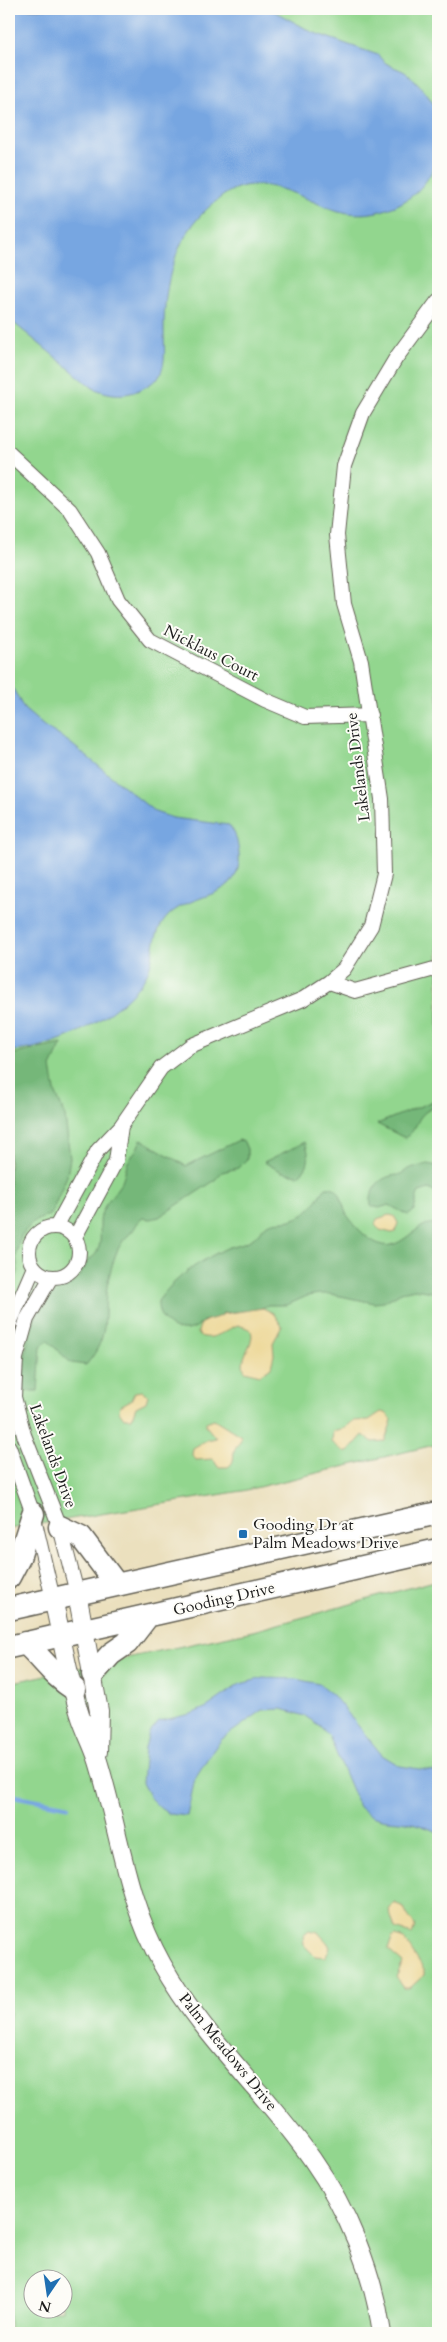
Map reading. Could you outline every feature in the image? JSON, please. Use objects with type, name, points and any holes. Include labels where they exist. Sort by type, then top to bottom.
[{"type":"main road","points":[[9,1609],[438,1513]]},
{"type":"main road","points":[[9,1576],[18,1558],[32,1514]]},
{"type":"main road","points":[[60,1527],[81,1537],[117,1585]]},
{"type":"main road","name":"Gooding Drive","points":[[17,1645],[438,1550]]},
{"type":"main road","points":[[93,1674],[111,1654],[127,1643],[147,1617]]},
{"type":"main road","points":[[17,1645],[45,1662],[58,1679],[74,1689]]},
{"type":"street","name":"Lakelands Drive","points":[[56,1226],[98,1150],[121,1126],[161,1068],[190,1046],[303,999],[329,982],[344,969],[371,926],[384,874],[382,799],[361,661],[344,604],[337,535],[344,466],[363,413],[396,358],[438,301]]},
{"type":"street","name":"Nicklaus Court","points":[[9,453],[70,510],[98,553],[118,600],[150,640],[265,700],[305,717],[370,715]]},
{"type":"street","points":[[329,982],[355,991],[438,968]]},
{"type":"street","points":[[75,1237],[116,1161],[121,1126]]},
{"type":"street","points":[[56,1226],[67,1230],[75,1237],[80,1250],[76,1265],[66,1275],[51,1277],[38,1272],[34,1267],[29,1251],[34,1236],[40,1231],[56,1226]]},
{"type":"street","points":[[9,1325],[14,1308],[34,1267]]},
{"type":"street","name":"Lakelands Drive","points":[[51,1277],[27,1319],[16,1358],[14,1397],[24,1435],[60,1527],[77,1593]]},
{"type":"street","points":[[9,1447],[32,1514],[53,1599]]},
{"type":"street","name":"Palm Meadows Drive","points":[[77,1593],[99,1711],[98,1760]]},
{"type":"street","name":"Palm Meadows Drive","points":[[53,1599],[80,1715],[98,1760],[122,1860],[138,1910],[161,1963],[192,2013],[313,2160],[338,2201],[363,2258],[382,2333]]},
{"type":"green space","points":[[9,9],[438,9],[438,1444],[242,1491],[9,1529]]},
{"type":"green space","points":[[62,1044],[51,1067],[55,1091],[65,1116],[70,1158],[67,1176],[51,1214],[33,1222],[21,1236],[16,1254],[18,1272],[9,1300],[9,1055]]},
{"type":"green space","points":[[438,1099],[438,1106],[421,1116],[414,1129],[405,1138],[377,1124]]},
{"type":"green space","points":[[141,1139],[186,1166],[239,1140],[244,1142],[247,1149],[247,1159],[238,1168],[222,1172],[214,1181],[159,1217],[143,1218],[140,1220],[117,1251],[109,1277],[103,1332],[95,1353],[86,1365],[71,1363],[48,1341],[41,1346],[38,1391],[22,1391],[26,1351],[38,1311],[53,1291],[69,1285],[77,1279],[89,1260],[96,1253],[100,1242],[102,1212],[121,1184],[128,1162]]},
{"type":"green space","points":[[305,1142],[308,1160],[305,1168],[298,1175],[282,1172],[264,1162]]},
{"type":"green space","points":[[427,1164],[438,1166],[438,1187],[434,1192],[429,1189],[419,1192],[415,1209],[411,1213],[408,1215],[389,1205],[379,1208],[371,1206],[372,1193],[381,1180],[399,1175],[410,1168]]},
{"type":"green space","points":[[326,1187],[332,1187],[339,1192],[345,1211],[350,1219],[365,1236],[379,1244],[387,1246],[395,1244],[423,1226],[438,1224],[438,1293],[415,1289],[401,1292],[384,1302],[374,1303],[331,1294],[320,1294],[307,1296],[287,1305],[268,1305],[258,1310],[223,1313],[217,1318],[203,1321],[189,1330],[173,1328],[167,1324],[159,1310],[158,1301],[180,1277],[217,1253],[252,1239],[268,1224],[291,1220],[302,1215]]},
{"type":"green space","points":[[438,1580],[438,2333],[9,2333],[9,1683],[253,1631]]},
{"type":"sand","points":[[389,1215],[394,1216],[398,1223],[395,1232],[392,1233],[380,1230],[375,1225],[377,1219]]},
{"type":"sand","points":[[263,1308],[273,1313],[282,1326],[273,1343],[274,1355],[271,1367],[260,1375],[245,1371],[243,1365],[252,1334],[250,1329],[238,1325],[211,1337],[200,1336],[198,1333],[201,1324],[223,1314]]},
{"type":"sand","points":[[142,1391],[148,1395],[146,1402],[136,1407],[132,1418],[124,1418],[119,1411],[120,1406],[131,1400],[135,1392]]},
{"type":"sand","points":[[381,1412],[386,1413],[392,1420],[385,1441],[373,1442],[363,1435],[348,1452],[344,1452],[332,1442],[333,1431],[345,1428],[353,1421],[369,1420]]},
{"type":"sand","points":[[214,1419],[241,1436],[231,1465],[228,1467],[218,1467],[213,1459],[196,1460],[192,1455],[193,1448],[207,1440],[216,1438],[206,1426],[206,1422]]},
{"type":"sand","points":[[394,1903],[404,1907],[415,1926],[412,1934],[395,1929],[389,1910]]},
{"type":"sand","points":[[309,1930],[318,1932],[328,1943],[330,1948],[325,1957],[315,1956],[304,1945],[303,1935]]},
{"type":"sand","points":[[396,1936],[404,1939],[424,1970],[424,1975],[410,1988],[404,1988],[396,1977],[403,1963],[388,1950],[392,1938]]},
{"type":"water","points":[[9,9],[272,10],[312,32],[378,55],[386,63],[403,71],[416,81],[436,111],[438,147],[435,164],[425,182],[412,196],[395,206],[374,213],[355,214],[338,211],[273,187],[247,185],[223,195],[196,220],[179,248],[173,264],[164,312],[164,359],[159,377],[143,388],[129,393],[115,394],[100,391],[93,388],[9,319]]},
{"type":"water","points":[[9,681],[24,709],[44,726],[69,742],[155,812],[173,818],[229,825],[235,835],[239,853],[238,868],[233,879],[225,887],[215,893],[179,907],[169,915],[158,930],[149,970],[134,991],[120,1005],[103,1018],[65,1038],[45,1045],[9,1051]]},
{"type":"water","points":[[263,1678],[296,1679],[319,1684],[333,1695],[382,1755],[400,1766],[438,1772],[438,1832],[411,1823],[376,1818],[365,1812],[359,1807],[329,1736],[320,1726],[305,1716],[282,1709],[263,1710],[222,1739],[195,1778],[187,1816],[169,1814],[160,1808],[150,1798],[142,1783],[145,1748],[149,1733],[159,1721],[191,1714],[207,1707],[240,1684]]},
{"type":"waterway","points":[[9,1795],[68,1806]]},
{"type":"place","name":"Gooding Dr at Palm Meadows Drive","points":[[243,1534]]}]
